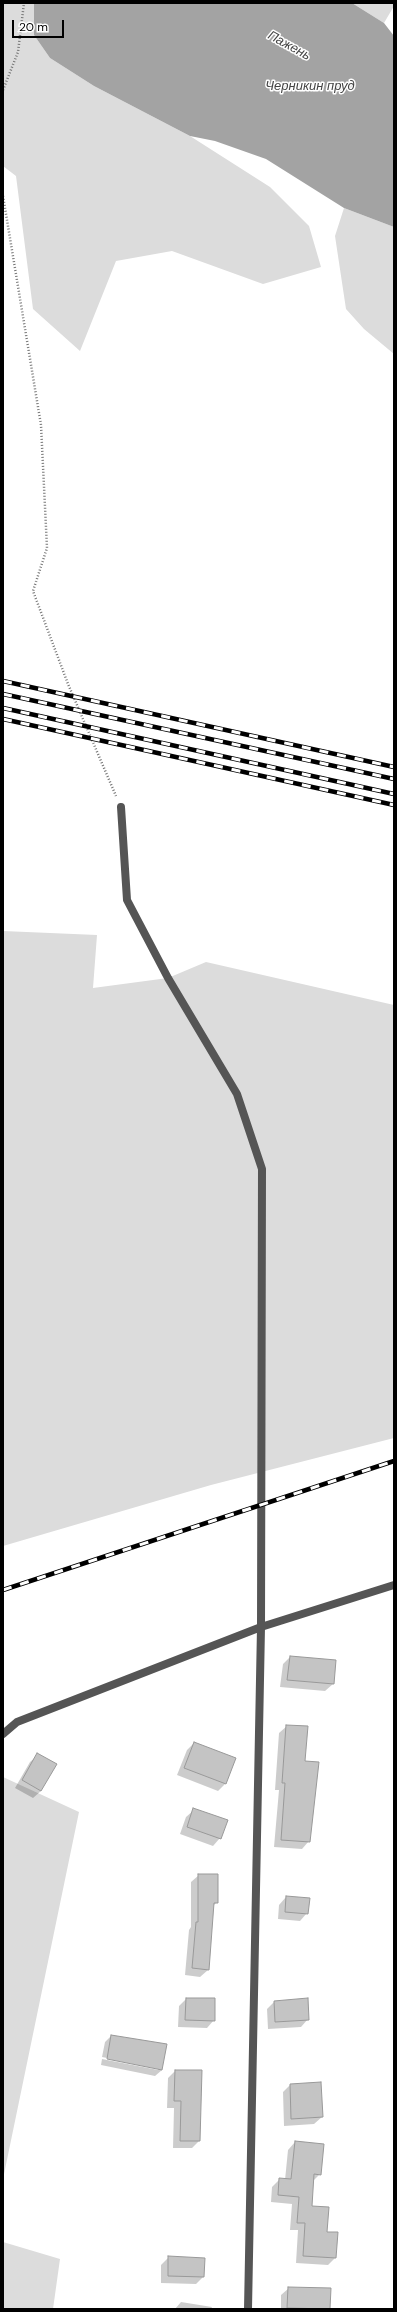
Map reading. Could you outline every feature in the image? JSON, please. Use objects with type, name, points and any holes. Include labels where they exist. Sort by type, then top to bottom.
[{"type":"street","points":[[122,807],[127,900],[168,978],[237,1094],[262,1169],[261,1627],[248,2309]]},
{"type":"street","points":[[3,1734],[17,1722],[261,1627],[394,1585]]},
{"type":"path","points":[[3,90],[18,52],[24,3]]},
{"type":"path","points":[[3,196],[42,425],[47,548],[33,591],[68,684],[122,807]]},
{"type":"shaded area","points":[[3,3],[34,3],[34,35],[50,58],[94,86],[190,136],[270,187],[309,226],[321,267],[263,284],[172,251],[116,261],[80,351],[33,309],[16,176],[3,166]]},
{"type":"shaded area","points":[[352,3],[394,3],[394,6],[384,23]]},
{"type":"shaded area","points":[[344,208],[394,227],[394,354],[364,329],[346,309],[335,236]]},
{"type":"shaded area","points":[[3,931],[97,935],[93,988],[168,978],[206,962],[394,1005],[394,1438],[211,1485],[3,1546]]},
{"type":"shaded area","points":[[3,1777],[79,1812],[3,2179]]},
{"type":"shaded area","points":[[3,2242],[60,2259],[53,2309],[3,2309]]},
{"type":"water","name":"Черникин пруд","points":[[34,3],[352,3],[384,23],[394,36],[394,227],[344,208],[266,159],[215,141],[190,136],[94,86],[50,58],[34,35]]},
{"type":"building","points":[[290,1656],[336,1660],[334,1684],[287,1680]]},
{"type":"building","points":[[286,1725],[308,1726],[305,1761],[319,1762],[310,1842],[281,1840],[285,1783],[282,1783]]},
{"type":"building","points":[[194,1742],[236,1758],[226,1784],[184,1768]]},
{"type":"building","points":[[37,1753],[57,1764],[41,1791],[22,1780]]},
{"type":"building","points":[[193,1808],[228,1820],[221,1839],[187,1827]]},
{"type":"building","points":[[198,1874],[218,1874],[218,1903],[214,1903],[209,1970],[192,1968],[196,1922],[198,1922]]},
{"type":"building","points":[[286,1896],[310,1898],[308,1914],[285,1912]]},
{"type":"building","points":[[186,1998],[215,1998],[215,2021],[185,2020]]},
{"type":"building","points":[[308,1998],[309,2020],[275,2022],[274,2001]]},
{"type":"building","points":[[111,2035],[167,2044],[162,2070],[107,2059]]},
{"type":"building","points":[[175,2070],[202,2070],[200,2141],[180,2141],[181,2101],[174,2101]]},
{"type":"building","points":[[321,2082],[323,2117],[291,2119],[290,2084]]},
{"type":"building","points":[[295,2141],[324,2144],[321,2175],[314,2174],[312,2206],[329,2207],[327,2232],[338,2232],[336,2258],[303,2256],[305,2223],[297,2223],[299,2197],[278,2195],[279,2178],[291,2179]]},
{"type":"building","points":[[168,2256],[205,2258],[204,2277],[168,2276]]},
{"type":"building","points":[[288,2287],[331,2288],[330,2309],[287,2308]]},
{"type":"railway","points":[[3,681],[394,767]]},
{"type":"railway","points":[[3,694],[394,779]]},
{"type":"railway","points":[[3,708],[394,794]]},
{"type":"railway","points":[[3,719],[394,805]]},
{"type":"railway","points":[[3,1590],[394,1461]]},
{"type":"water label","name":"Пажень","points":[[289,46]]}]
